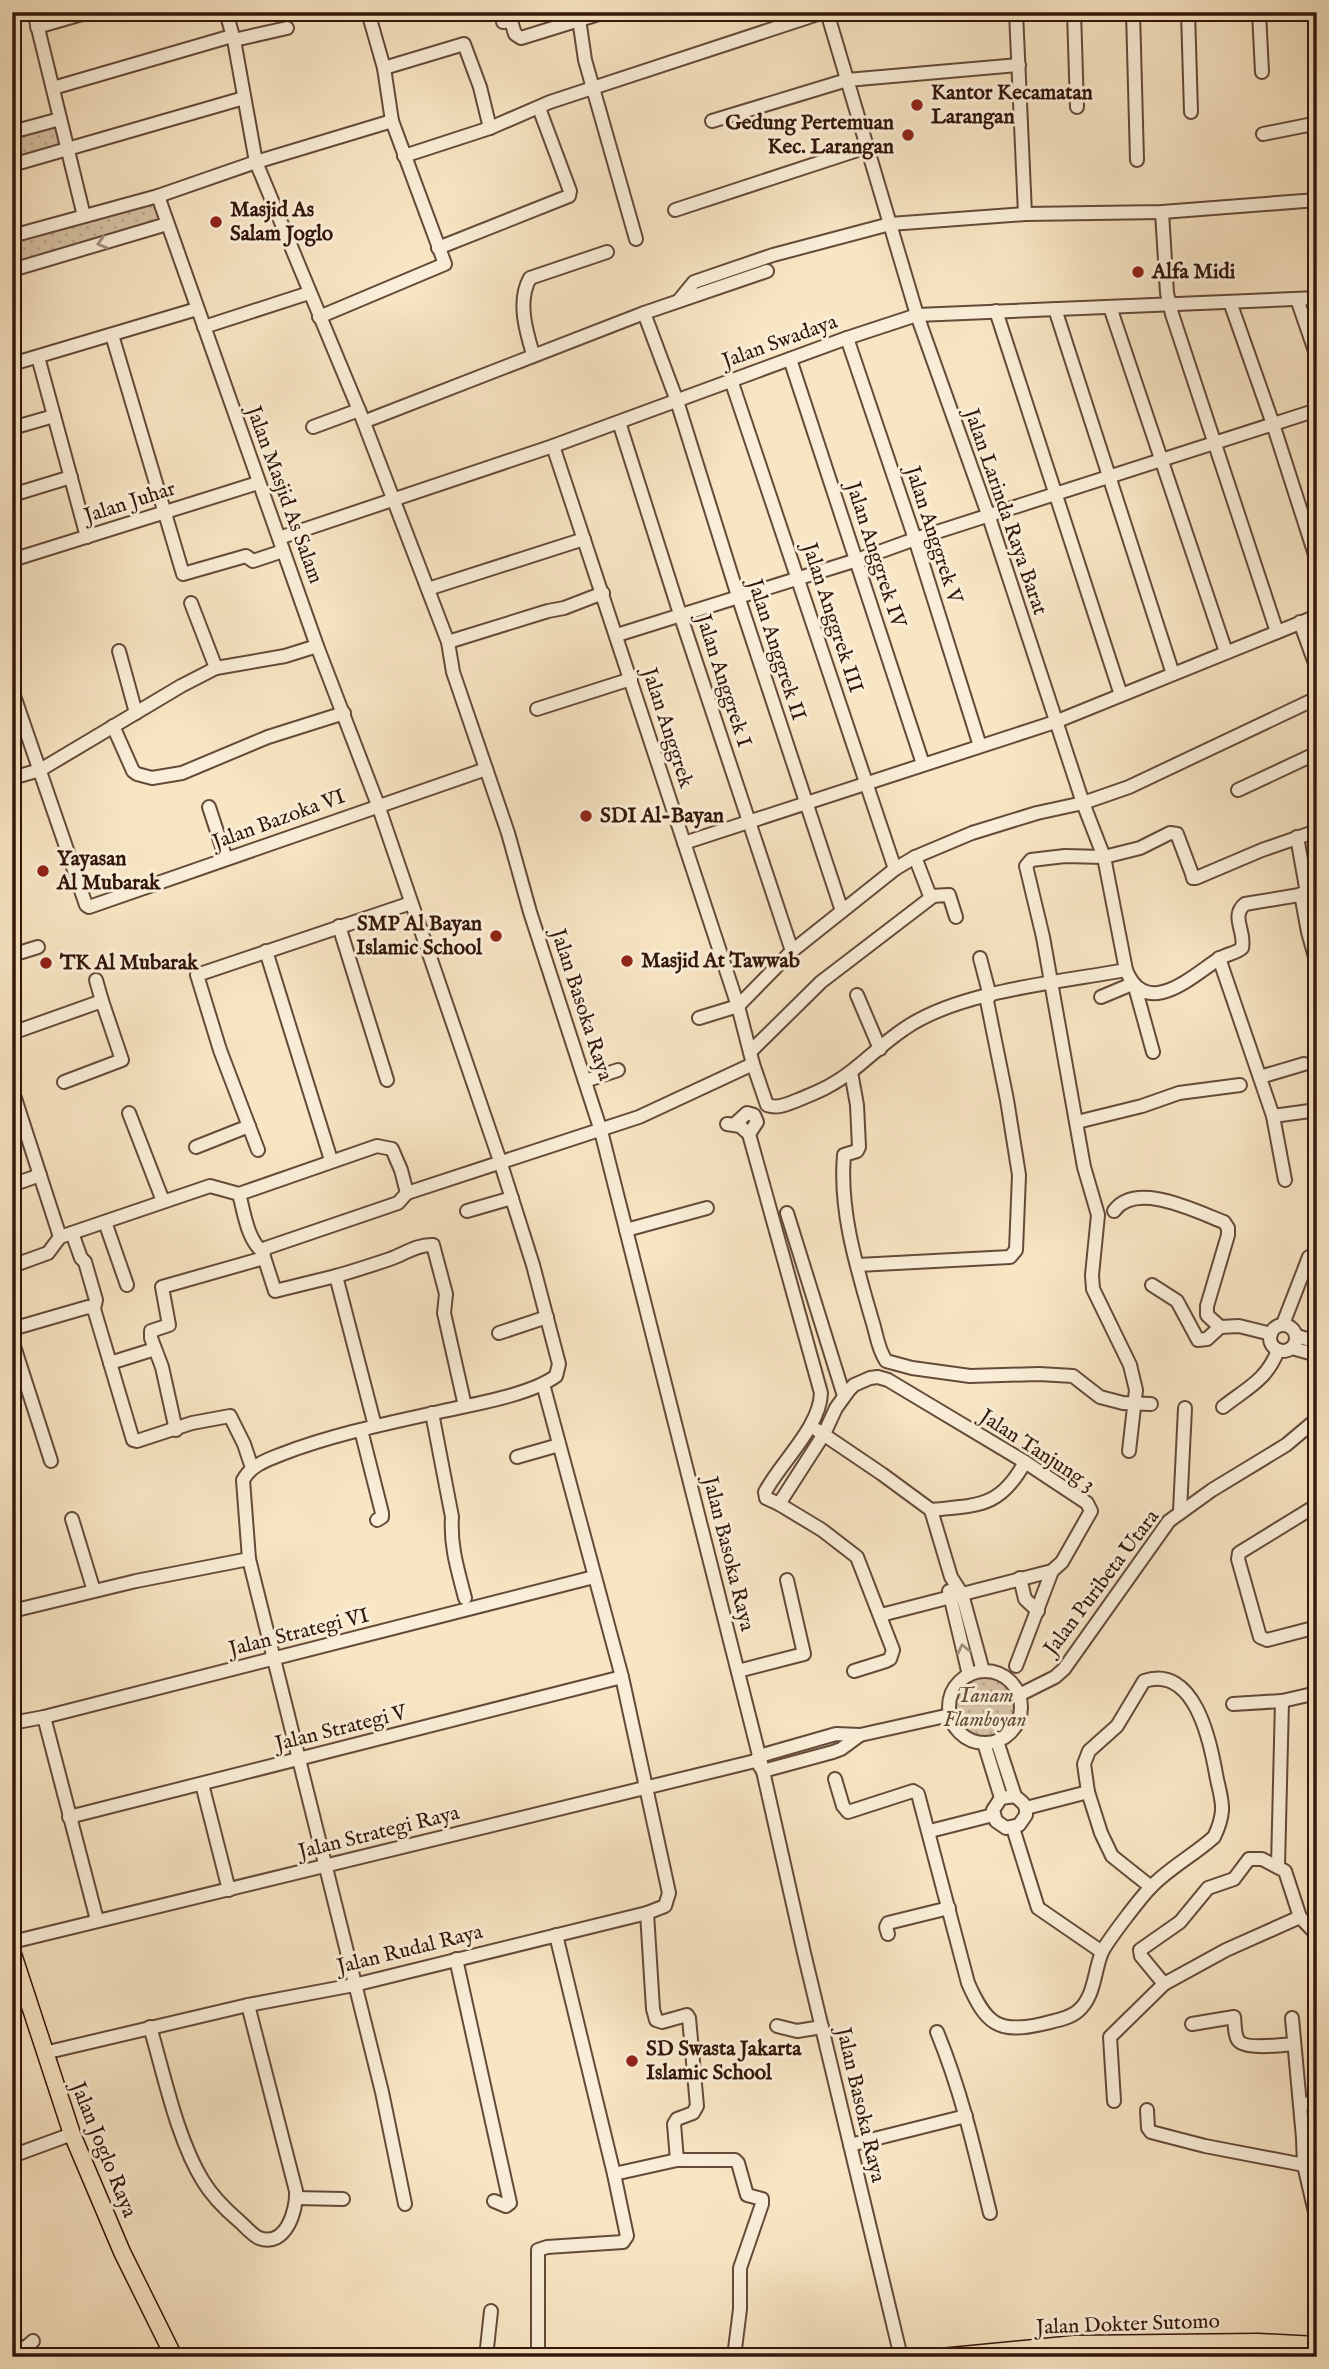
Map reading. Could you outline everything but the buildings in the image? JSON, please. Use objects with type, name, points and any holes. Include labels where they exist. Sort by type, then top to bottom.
[{"type":"main road","name":"Jalan Joglo Raya","points":[[12,1951],[72,2134],[122,2252],[174,2357]]},
{"type":"main road","name":"Jalan Dokter Sutomo","points":[[943,2357],[997,2354],[1075,2344],[1134,2342],[1317,2345]]},
{"type":"street","points":[[34,12],[84,216]]},
{"type":"street","points":[[37,27],[89,12]]},
{"type":"street","name":"Jalan Basoka Raya","points":[[226,12],[256,162],[319,317],[364,415],[448,642],[453,672],[601,1131],[738,1671],[756,1762],[901,2357]]},
{"type":"street","points":[[319,317],[445,264],[393,121],[384,68],[368,12]]},
{"type":"street","points":[[503,22],[511,21],[515,34],[521,38],[578,17],[605,12]]},
{"type":"street","points":[[404,156],[490,128],[550,102],[826,12]]},
{"type":"street","name":"Jalan Larinda Raya Barat","points":[[826,12],[916,315],[989,517],[1055,722],[1104,857],[1126,970],[1134,986],[1153,1052]]},
{"type":"street","points":[[1016,12],[1025,214]]},
{"type":"street","points":[[1074,12],[1077,107]]},
{"type":"street","points":[[1133,12],[1137,160]]},
{"type":"street","points":[[1188,12],[1191,112]]},
{"type":"street","points":[[1259,12],[1262,72]]},
{"type":"street","points":[[578,17],[585,60],[636,239]]},
{"type":"street","points":[[53,88],[233,38],[287,28]]},
{"type":"street","points":[[384,68],[464,44],[480,87],[490,128]]},
{"type":"street","points":[[712,121],[847,79],[1019,65]]},
{"type":"street","points":[[12,165],[244,98]]},
{"type":"street","points":[[438,248],[569,196],[570,191],[539,108]]},
{"type":"street","points":[[12,132],[60,119]]},
{"type":"street","points":[[12,236],[158,196],[256,162],[393,121]]},
{"type":"street","points":[[1263,134],[1315,124],[1317,147]]},
{"type":"street","points":[[675,210],[867,147]]},
{"type":"street","name":"Jalan Masjid As Salam","points":[[158,196],[317,646],[379,805],[512,1198],[547,1317],[559,1369],[556,1377],[543,1384]]},
{"type":"street","points":[[678,301],[695,282],[773,255],[890,224],[1025,214],[1162,212],[1317,200]]},
{"type":"street","points":[[1162,212],[1169,304],[1181,348],[1277,632]]},
{"type":"street","points":[[12,270],[167,224]]},
{"type":"street","points":[[533,354],[524,326],[525,287],[530,278],[607,251]]},
{"type":"street","points":[[313,427],[364,415],[767,271]]},
{"type":"street","points":[[204,327],[309,293]]},
{"type":"street","name":"Jalan Swadaya","points":[[279,538],[554,446],[916,315],[1317,298]]},
{"type":"street","points":[[1297,299],[1317,357]]},
{"type":"street","points":[[1230,302],[1317,561]]},
{"type":"street","points":[[1110,307],[1226,652]]},
{"type":"street","points":[[13,362],[38,357],[197,309]]},
{"type":"street","points":[[1055,309],[1173,674]]},
{"type":"street","points":[[996,311],[1121,695]]},
{"type":"street","name":"Jalan Anggrek II","points":[[644,313],[677,401],[842,911]]},
{"type":"street","points":[[112,335],[183,574],[246,556],[253,561],[283,551]]},
{"type":"street","name":"Jalan Anggrek V","points":[[847,338],[915,539],[980,746]]},
{"type":"street","points":[[38,357],[87,537]]},
{"type":"street","name":"Jalan Anggrek IV","points":[[790,359],[923,764]]},
{"type":"street","name":"Jalan Anggrek III","points":[[731,380],[895,869]]},
{"type":"street","points":[[617,635],[1317,410]]},
{"type":"street","points":[[12,428],[54,416]]},
{"type":"street","name":"Jalan Anggrek I","points":[[619,422],[792,951]]},
{"type":"street","name":"Jalan Anggrek","points":[[554,446],[738,1006],[767,1105],[775,1107],[827,1088],[851,1072]]},
{"type":"street","points":[[12,495],[71,477]]},
{"type":"street","name":"Jalan Juhar","points":[[12,560],[258,483]]},
{"type":"street","points":[[428,589],[584,539]]},
{"type":"street","points":[[448,642],[564,608],[603,593]]},
{"type":"street","points":[[191,603],[216,668]]},
{"type":"street","points":[[684,843],[1055,722],[1317,615]]},
{"type":"street","points":[[1300,622],[1317,669]]},
{"type":"street","points":[[12,778],[40,770],[216,668],[285,656],[317,646]]},
{"type":"street","points":[[119,651],[136,713]]},
{"type":"street","points":[[537,709],[631,679]]},
{"type":"street","points":[[12,690],[40,770]]},
{"type":"street","points":[[699,1018],[738,1006],[792,951],[895,869],[915,857],[972,833],[1037,813],[1083,803],[1129,787],[1317,698]]},
{"type":"street","points":[[113,726],[133,771],[152,778],[183,773],[268,737],[344,713]]},
{"type":"street","points":[[1238,790],[1317,753]]},
{"type":"street","name":"Jalan Bazoka VI","points":[[40,770],[86,905],[90,907],[486,769]]},
{"type":"street","points":[[209,807],[226,859]]},
{"type":"street","points":[[1129,1451],[1136,1390],[1134,1378],[1093,1289],[1091,1275],[1098,1215],[1084,1167],[1043,937],[1026,866],[1031,860],[1065,856],[1104,857],[1140,848],[1171,833],[1177,834],[1196,878],[1314,832]]},
{"type":"street","points":[[1297,837],[1308,893],[1308,932],[1317,964]]},
{"type":"street","points":[[915,857],[928,894],[932,897]]},
{"type":"street","points":[[1101,997],[1134,986],[1149,993],[1181,986],[1219,958],[1242,948],[1238,916],[1245,904],[1308,893]]},
{"type":"street","points":[[264,1255],[266,1248],[398,1203],[407,1193],[639,1117],[752,1058],[821,982],[932,897],[949,895],[956,917]]},
{"type":"street","points":[[258,1150],[196,977],[198,974],[411,903]]},
{"type":"street","points":[[340,926],[387,1080]]},
{"type":"street","points":[[12,955],[38,947]]},
{"type":"street","points":[[266,951],[331,1160]]},
{"type":"street","points":[[858,1265],[1010,1257],[1016,1250],[1019,1175],[981,958]]},
{"type":"street","points":[[1219,958],[1273,1116],[1285,1180]]},
{"type":"street","points":[[1126,970],[988,996],[934,1012],[904,1028],[851,1072],[859,1147],[857,1151],[844,1155],[842,1183],[877,1345],[886,1361],[912,1368],[970,1376],[1073,1376],[1100,1398],[1151,1404]]},
{"type":"street","points":[[64,1082],[122,1060],[96,980]]},
{"type":"street","points":[[857,995],[880,1049]]},
{"type":"street","points":[[12,1033],[102,1002]]},
{"type":"street","points":[[1260,1077],[1304,1064]]},
{"type":"street","points":[[585,1081],[618,1070]]},
{"type":"street","points":[[1077,1122],[1142,1106],[1179,1093],[1240,1085]]},
{"type":"street","points":[[12,1089],[16,1113],[40,1175],[66,1235],[85,1262],[96,1300],[94,1309],[133,1440],[176,1430],[192,1423],[231,1417],[249,1470]]},
{"type":"street","points":[[1273,1116],[1317,1110]]},
{"type":"street","points":[[129,1114],[163,1201]]},
{"type":"street","points":[[731,1124],[745,1129],[749,1135],[821,1392],[818,1410],[811,1426],[765,1492],[766,1498],[822,1530],[857,1557],[893,1650],[886,1661],[854,1671]]},
{"type":"street","points":[[196,1147],[249,1126]]},
{"type":"street","points":[[12,1266],[48,1253],[66,1235],[163,1201],[210,1186],[239,1194],[377,1146],[387,1146],[394,1154],[407,1193]]},
{"type":"street","points":[[12,1185],[40,1175]]},
{"type":"street","points":[[239,1194],[250,1232],[264,1255],[275,1291],[336,1276],[433,1245],[446,1294],[444,1312],[465,1406]]},
{"type":"street","points":[[1114,1211],[1119,1204],[1125,1202],[1158,1197],[1227,1224],[1228,1235],[1207,1306],[1208,1315],[1220,1326]]},
{"type":"street","points":[[467,1211],[512,1198]]},
{"type":"street","points":[[626,1230],[707,1208]]},
{"type":"street","points":[[779,1504],[824,1434],[844,1395],[787,1213]]},
{"type":"street","points":[[105,1222],[127,1285]]},
{"type":"street","points":[[780,1251],[797,1246]]},
{"type":"street","points":[[176,1430],[162,1367],[150,1338],[151,1331],[169,1325],[162,1287],[264,1255]]},
{"type":"street","points":[[1295,1342],[1288,1351],[1278,1350],[1271,1344],[1270,1335],[1273,1329],[1283,1324],[1309,1257]]},
{"type":"street","points":[[336,1276],[375,1426]]},
{"type":"street","points":[[1152,1285],[1177,1301],[1198,1340],[1207,1339],[1220,1326],[1239,1325],[1270,1335]]},
{"type":"street","points":[[12,1329],[86,1308],[94,1309]]},
{"type":"street","points":[[499,1333],[547,1317]]},
{"type":"street","points":[[1283,1324],[1289,1326],[1295,1342],[1317,1356]]},
{"type":"street","points":[[12,1340],[51,1461]]},
{"type":"street","points":[[1295,1342],[1317,1342]]},
{"type":"street","points":[[110,1363],[155,1349]]},
{"type":"street","points":[[1223,1407],[1263,1377],[1272,1367],[1278,1350]]},
{"type":"street","name":"Jalan Tanjung 3","points":[[844,1395],[854,1385],[870,1378],[888,1380],[1025,1462],[1087,1503],[1091,1511],[1062,1562],[1052,1571]]},
{"type":"street","points":[[405,2204],[382,2092],[249,1559],[242,1485],[249,1470],[293,1450],[375,1426],[465,1406],[543,1384],[622,1677],[668,1893],[665,1906],[646,1913],[656,2020],[662,2022],[682,2015],[689,2018],[696,2110],[677,2119],[674,2124],[677,2160]]},
{"type":"street","points":[[1180,1511],[1185,1408]]},
{"type":"street","points":[[432,1413],[452,1517],[450,1529],[453,1553],[465,1598]]},
{"type":"street","name":"Jalan Puribeta Utara","points":[[1019,1695],[1064,1669],[1169,1521],[1180,1511],[1286,1445],[1317,1419]]},
{"type":"street","points":[[811,1426],[931,1510],[951,1577],[962,1594],[983,1671]]},
{"type":"street","points":[[361,1430],[382,1513],[382,1517],[377,1520]]},
{"type":"street","points":[[517,1457],[559,1445]]},
{"type":"street","points":[[931,1510],[985,1503],[1013,1483],[1025,1462]]},
{"type":"street","points":[[1317,1505],[1239,1553],[1238,1559],[1260,1637],[1267,1640],[1317,1628]]},
{"type":"street","points":[[72,1519],[94,1591]]},
{"type":"street","points":[[12,1611],[249,1559]]},
{"type":"street","points":[[881,1615],[1052,1571]]},
{"type":"street","points":[[1016,1666],[1052,1571]]},
{"type":"street","name":"Jalan Strategi VI","points":[[12,1723],[594,1577]]},
{"type":"street","points":[[951,1577],[948,1597],[969,1675]]},
{"type":"street","points":[[1020,1578],[1025,1599],[1038,1611]]},
{"type":"street","points":[[738,1671],[804,1654],[787,1580]]},
{"type":"street","points":[[983,1671],[1004,1676],[1013,1685],[1019,1695],[1021,1710],[1013,1730],[991,1742],[973,1741],[963,1735],[950,1716],[951,1696],[961,1680],[983,1671]]},
{"type":"street","name":"Jalan Strategi V","points":[[69,1816],[622,1677]]},
{"type":"street","points":[[835,1779],[843,1806],[848,1812],[916,1792],[920,1798],[968,1983],[986,2014],[1004,2028],[1020,2029],[1066,2017],[1079,2011],[1095,1981],[1102,1952],[1151,1887],[1214,1837],[1220,1826],[1222,1809],[1207,1733],[1197,1708],[1177,1683],[1155,1678],[1144,1681],[1117,1726],[1089,1751],[1084,1764],[1088,1792],[1101,1833],[1112,1856],[1151,1887]]},
{"type":"street","points":[[1233,1704],[1282,1702],[1317,1693]]},
{"type":"street","points":[[1278,1866],[1282,1702]]},
{"type":"street","points":[[756,1762],[836,1734],[860,1735],[950,1716]]},
{"type":"street","points":[[44,1717],[97,1920]]},
{"type":"street","points":[[756,1762],[818,1757],[841,1749],[860,1735]]},
{"type":"street","points":[[813,1741],[818,1757]]},
{"type":"street","points":[[991,1742],[1015,1796],[1026,1808],[1023,1821],[1013,1828],[1000,1826],[993,1815],[995,1805],[1001,1798],[1015,1796]]},
{"type":"street","points":[[991,1742],[1001,1798]]},
{"type":"street","name":"Jalan Strategi Raya","points":[[12,1942],[228,1888],[326,1872],[756,1762]]},
{"type":"street","points":[[202,1784],[228,1888]]},
{"type":"street","points":[[1026,1808],[1088,1792]]},
{"type":"street","points":[[930,1831],[993,1815]]},
{"type":"street","points":[[1013,1828],[1038,1908],[1102,1952]]},
{"type":"street","points":[[1164,1984],[1141,1956],[1140,1950],[1180,1922],[1208,1888],[1234,1879],[1249,1859],[1262,1858],[1285,1871],[1300,1917],[1317,1935]]},
{"type":"street","points":[[888,1934],[888,1923],[949,1908]]},
{"type":"street","name":"Jalan Rudal Raya","points":[[44,2053],[248,2005],[354,1985],[646,1913]]},
{"type":"street","points":[[1114,2101],[1111,2037],[1164,1984],[1226,1950],[1300,1917]]},
{"type":"street","points":[[538,2357],[538,2250],[542,2247],[623,2242],[627,2236],[556,1935]]},
{"type":"street","points":[[456,1959],[508,2188],[509,2205],[494,2201]]},
{"type":"street","points":[[150,2027],[182,2134],[202,2180],[224,2207],[258,2237],[276,2237],[286,2230],[294,2213],[296,2199],[248,2005]]},
{"type":"street","points":[[1192,2024],[1234,2017],[1236,2038],[1247,2046],[1294,2044]]},
{"type":"street","points":[[1292,2018],[1304,2165],[1317,2221]]},
{"type":"street","points":[[777,2026],[797,2031],[822,2027]]},
{"type":"street","points":[[937,2032],[950,2062],[966,2116],[990,2213]]},
{"type":"street","points":[[1300,2104],[1317,2103]]},
{"type":"street","points":[[1147,2110],[1148,2128],[1151,2132],[1205,2146],[1304,2165]]},
{"type":"street","points":[[850,2145],[966,2116]]},
{"type":"street","points":[[12,2156],[72,2134]]},
{"type":"street","points":[[614,2174],[677,2160],[735,2160],[740,2166],[747,2195],[762,2199],[740,2268],[740,2309],[734,2357]]},
{"type":"street","points":[[296,2199],[343,2199]]},
{"type":"street","points":[[486,2357],[491,2311]]},
{"type":"street","points":[[12,2339],[26,2356]]},
{"type":"street","points":[[26,2356],[25,2348],[33,2341]]},
{"type":"green space","points":[[57,120],[65,156],[12,169],[12,132]]},
{"type":"green space","points":[[158,196],[167,224],[12,270],[12,236]]},
{"type":"green space","name":"Tanam Flamboyan","points":[[992,1672],[1005,1678],[1014,1687],[1018,1693],[1018,1721],[1010,1732],[999,1740],[978,1742],[960,1732],[952,1721],[950,1700],[960,1682],[971,1674]]},
{"type":"place","name":"Kantor Kecamatan Larangan","points":[[917,105]]},
{"type":"place","name":"Gedung Pertemuan Kec. Larangan","points":[[908,135]]},
{"type":"place","name":"Masjid As Salam Joglo","points":[[216,222]]},
{"type":"place","name":"Alfa Midi","points":[[1138,272]]},
{"type":"place","name":"SDI Al-Bayan","points":[[586,816]]},
{"type":"place","name":"Yayasan Al Mubarak","points":[[43,871]]},
{"type":"place","name":"SMP Al Bayan Islamic School","points":[[496,936]]},
{"type":"place","name":"Masjid At Tawwab","points":[[627,961]]},
{"type":"place","name":"TK Al Mubarak","points":[[46,963]]},
{"type":"place","name":"SD Swasta Jakarta Islamic School","points":[[632,2061]]}]
